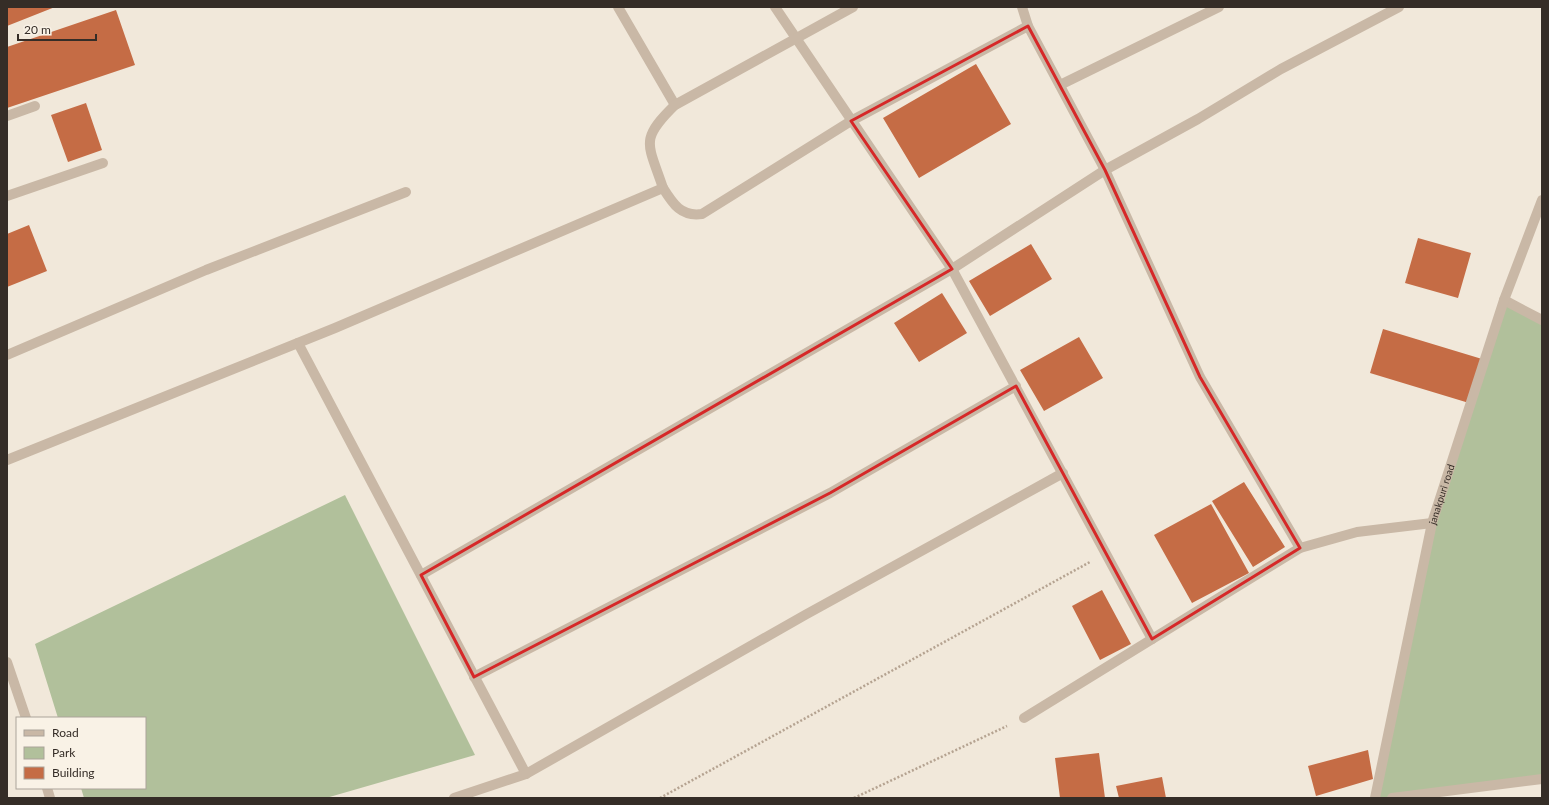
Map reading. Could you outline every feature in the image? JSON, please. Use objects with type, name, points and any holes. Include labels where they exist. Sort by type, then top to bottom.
[{"type":"street","points":[[618,7],[675,105]]},
{"type":"street","points":[[775,7],[952,269],[1064,473],[1152,639]]},
{"type":"street","points":[[853,7],[675,105],[653,129],[650,136],[650,148],[663,188],[682,212],[692,215],[702,214],[851,121],[1028,26]]},
{"type":"street","points":[[1022,7],[1028,26],[1105,170],[1200,377],[1300,548]]},
{"type":"street","points":[[1060,85],[1219,7]]},
{"type":"street","points":[[421,575],[952,269],[1105,170],[1198,119],[1280,69],[1399,7]]},
{"type":"street","points":[[7,116],[35,106]]},
{"type":"street","points":[[7,196],[103,163]]},
{"type":"street","points":[[7,460],[298,343],[663,188]]},
{"type":"street","points":[[7,355],[206,270],[406,192]]},
{"type":"street","name":"janakpuri road","points":[[1375,798],[1432,523],[1504,300],[1542,200]]},
{"type":"street","points":[[1504,300],[1542,320]]},
{"type":"street","points":[[298,343],[526,774]]},
{"type":"street","points":[[474,676],[830,493],[1016,386]]},
{"type":"street","points":[[454,798],[526,774],[805,615],[1064,473]]},
{"type":"street","points":[[1024,718],[1300,548],[1357,532],[1432,523]]},
{"type":"street","points":[[7,662],[26,717]]},
{"type":"street","points":[[1392,798],[1542,779]]},
{"type":"path","points":[[660,798],[1106,553]]},
{"type":"path","points":[[854,798],[1024,718]]},
{"type":"highlighted area","points":[[1028,26],[1105,170],[1200,377],[1300,548],[1152,639],[1016,386],[830,493],[474,677],[421,575],[952,269],[851,121]]},
{"type":"green space","points":[[1504,300],[1542,320],[1542,779],[1392,798],[1375,798],[1432,523]]},
{"type":"green space","points":[[345,495],[475,755],[326,798],[84,798],[81,789],[146,789],[146,717],[58,717],[35,644]]},
{"type":"building","points":[[7,7],[55,7],[7,26]]},
{"type":"building","points":[[116,10],[135,65],[7,108],[7,47]]},
{"type":"building","points":[[976,64],[1011,124],[919,178],[883,118]]},
{"type":"building","points":[[86,103],[102,150],[68,162],[51,115]]},
{"type":"building","points":[[29,225],[47,271],[7,287],[7,234]]},
{"type":"building","points":[[1418,238],[1471,253],[1458,298],[1405,283]]},
{"type":"building","points":[[1031,244],[1052,279],[990,316],[969,281]]},
{"type":"building","points":[[942,293],[967,333],[919,362],[894,323]]},
{"type":"building","points":[[1383,329],[1482,359],[1469,403],[1370,373]]},
{"type":"building","points":[[1079,337],[1103,378],[1044,411],[1020,370]]},
{"type":"building","points":[[1244,482],[1285,547],[1253,567],[1212,501]]},
{"type":"building","points":[[1211,504],[1249,573],[1192,603],[1154,535]]},
{"type":"building","points":[[1102,590],[1131,644],[1100,660],[1072,606]]},
{"type":"building","points":[[1368,750],[1373,779],[1316,796],[1308,766]]},
{"type":"building","points":[[1099,753],[1105,798],[1060,798],[1055,758]]},
{"type":"building","points":[[1162,777],[1166,798],[1119,798],[1116,786]]}]
